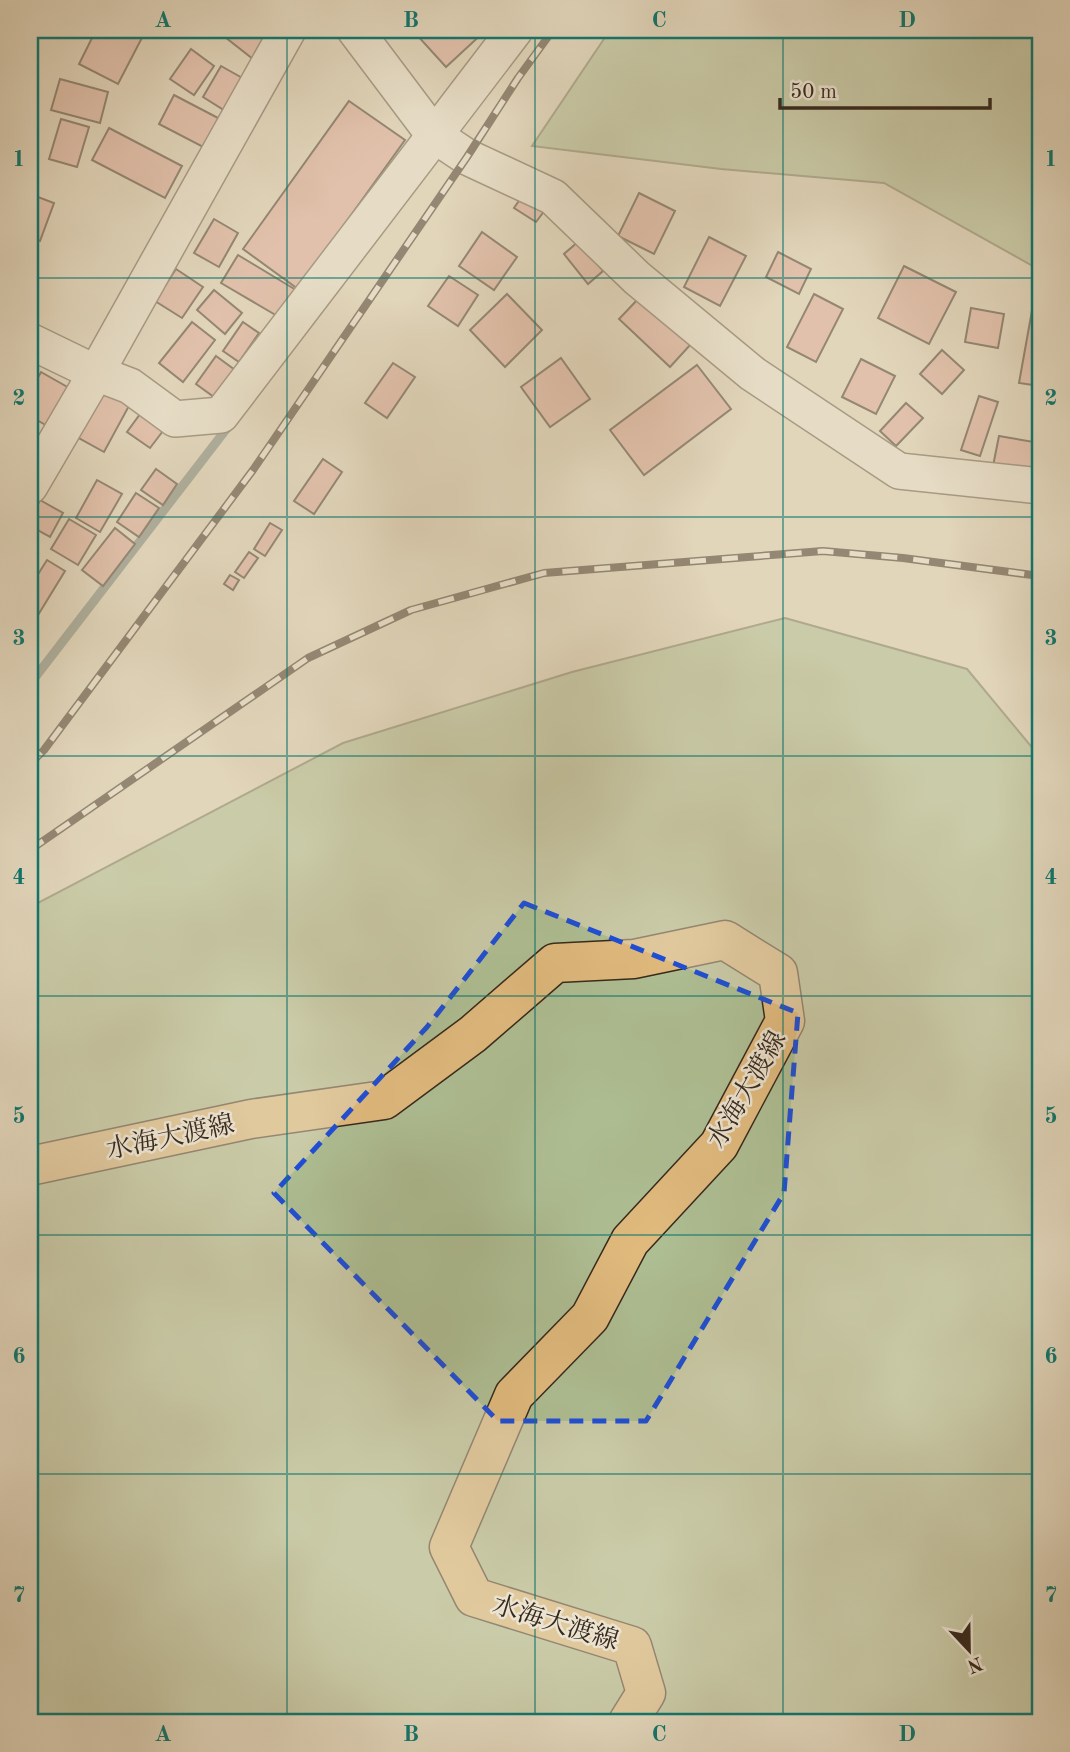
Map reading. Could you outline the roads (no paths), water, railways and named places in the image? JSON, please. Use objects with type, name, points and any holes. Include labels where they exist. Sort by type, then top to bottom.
[{"type":"main road","name":"水海大渡線","points":[[30,1166],[251,1119],[384,1100],[473,1034],[555,963],[634,959],[725,940],[778,973],[785,1021],[719,1145],[630,1241],[590,1317],[514,1395],[449,1547],[474,1597],[632,1646],[646,1693],[628,1722]]},
{"type":"street","points":[[30,486],[288,30]]},
{"type":"street","points":[[355,30],[434,135],[467,157],[553,197],[637,278],[753,374],[899,471],[1040,486]]},
{"type":"street","points":[[30,341],[130,386],[175,419],[221,415],[515,30]]},
{"type":"waterway","points":[[30,684],[231,423]]},
{"type":"railway","points":[[30,764],[44,750],[253,470],[553,30]]},
{"type":"railway","points":[[30,850],[308,658],[411,610],[544,573],[823,551],[903,558],[1040,576]]}]
